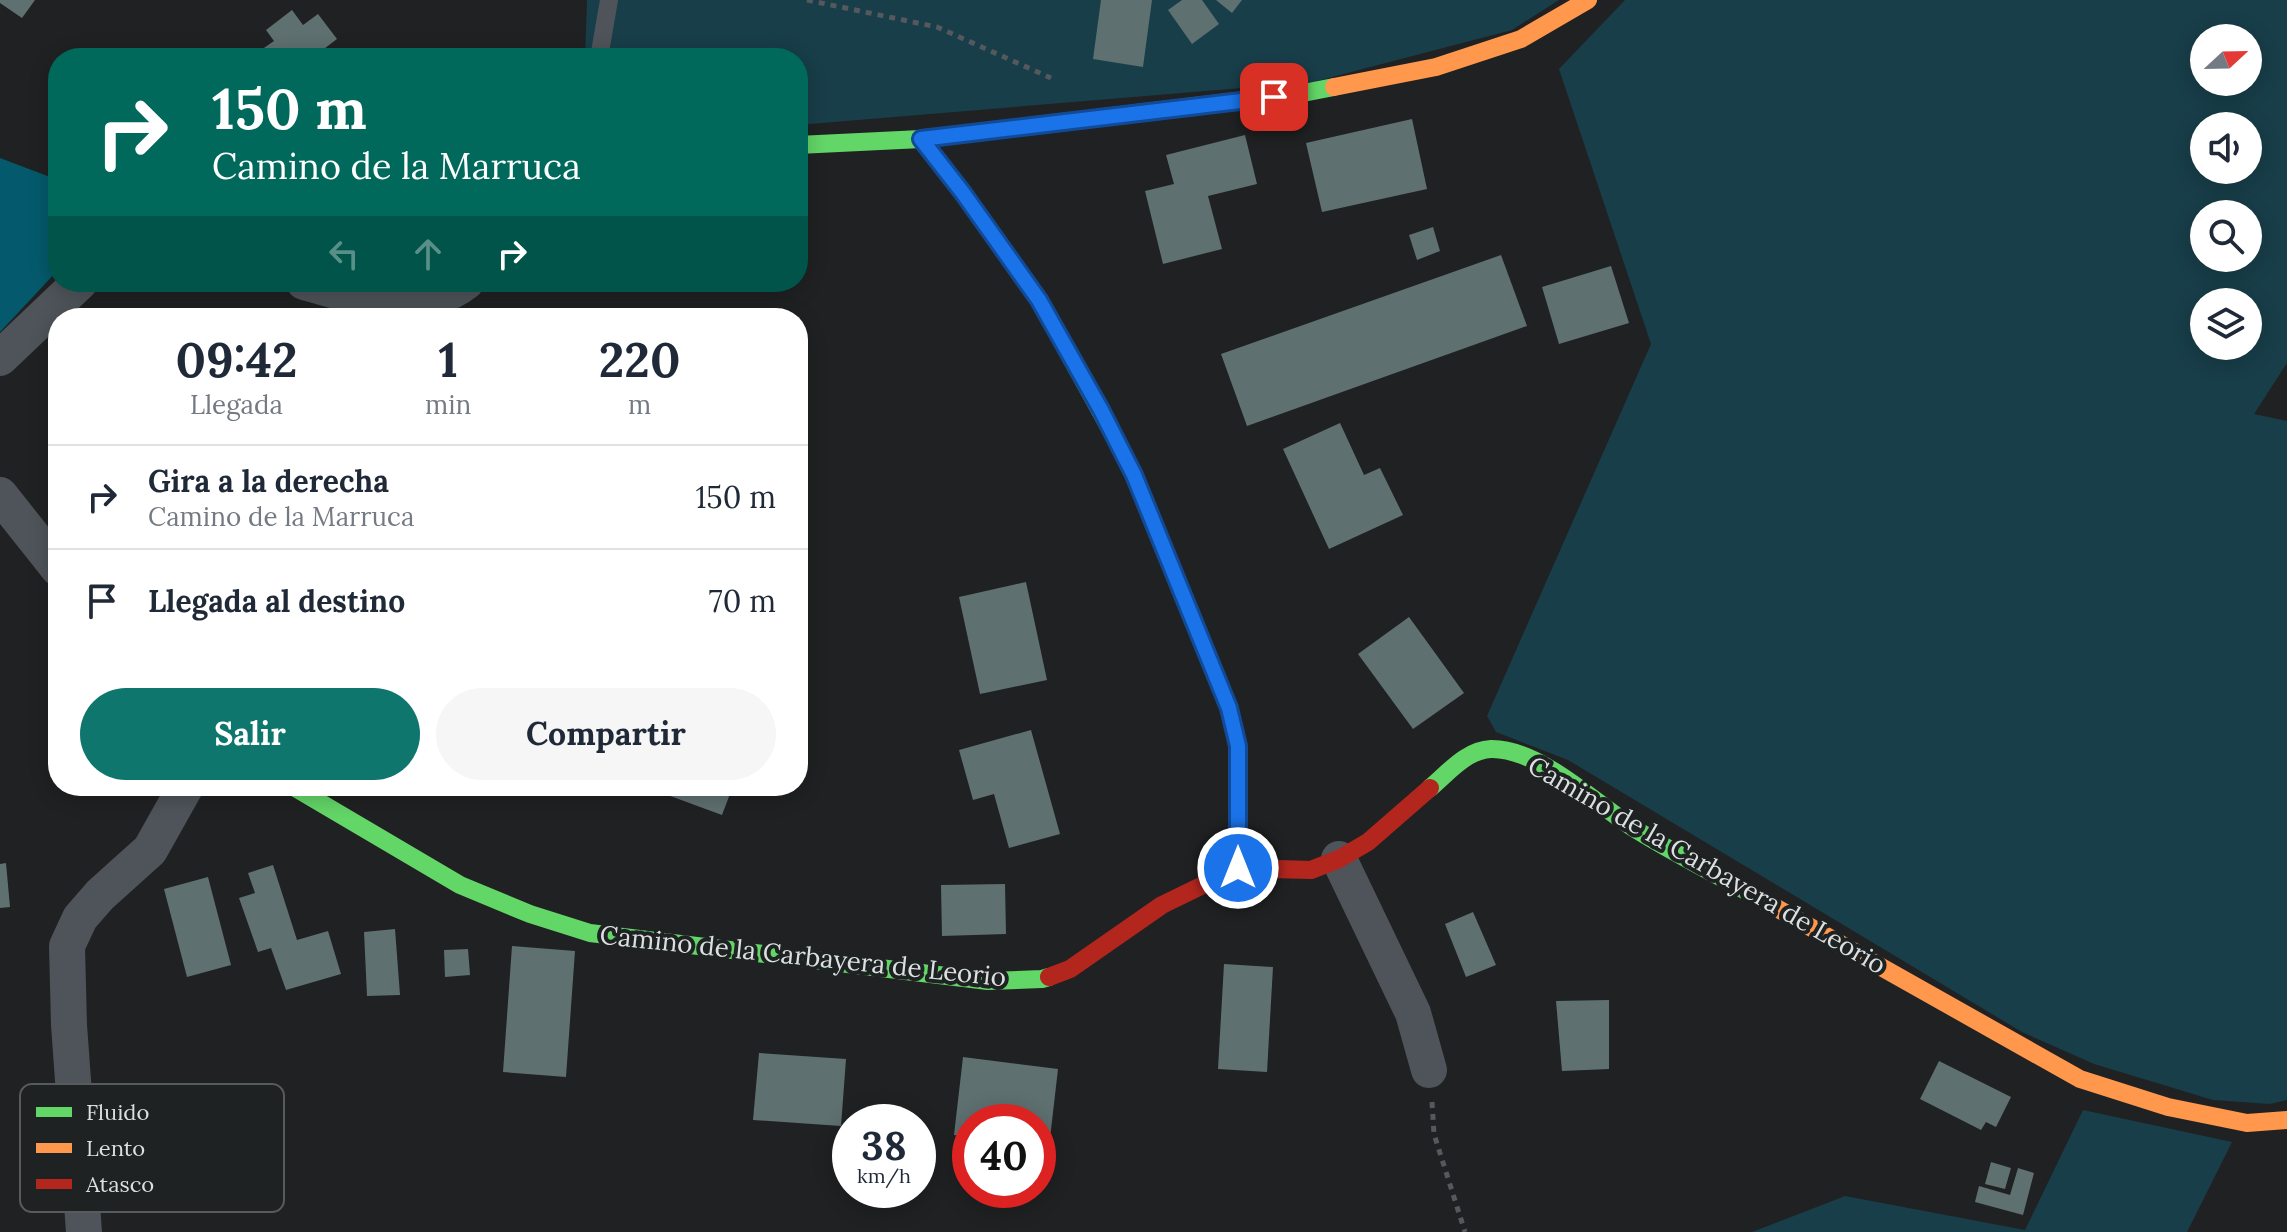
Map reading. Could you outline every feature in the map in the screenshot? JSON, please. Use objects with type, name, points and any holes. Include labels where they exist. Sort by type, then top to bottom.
[{"type":"street","points":[[808,145],[921,139],[1303,93],[1436,67],[1521,39],[1588,0]]},
{"type":"street","points":[[921,139],[1039,300],[1134,475],[1229,708],[1238,746],[1238,868]]},
{"type":"street","points":[[53,308],[69,292]]},
{"type":"street","points":[[338,292],[359,298],[415,303],[451,292]]},
{"type":"street","points":[[0,358],[48,312]]},
{"type":"street","points":[[0,495],[48,555]]},
{"type":"street","name":"Camino de la Carbayera de Leorio","points":[[309,796],[460,885],[530,914],[590,933],[988,981],[1042,979],[1070,969],[1162,905],[1238,868],[1311,870],[1339,859],[1368,842],[1471,753],[1490,749],[1511,751],[1554,771],[1634,828],[2080,1079],[2168,1107],[2247,1123],[2287,1120]]},
{"type":"street","points":[[73,1084],[67,946],[80,918],[100,895],[150,850],[180,796]]},
{"type":"street","points":[[1339,859],[1413,1013],[1429,1070]]},
{"type":"street","points":[[83,1212],[84,1232]]},
{"type":"lane","points":[[601,48],[609,0]]},
{"type":"path","points":[[807,0],[937,27],[1051,78]]},
{"type":"path","points":[[1429,1070],[1434,1134],[1465,1232]]},
{"type":"shaded area","points":[[587,0],[1559,0],[1512,30],[1313,82],[808,124],[808,48],[585,48]]},
{"type":"shaded area","points":[[1625,0],[2287,0],[2287,363],[2254,414],[2287,421],[2287,1100],[2270,1104],[2213,1100],[2094,1064],[2022,1032],[1568,760],[1496,732],[1487,716],[1651,344],[1559,69]]},
{"type":"shaded area","points":[[0,158],[48,176],[48,281],[0,332]]},
{"type":"shaded area","points":[[2083,1110],[2232,1142],[2187,1232],[1752,1232],[1845,1196],[2025,1230]]},
{"type":"building","points":[[0,0],[35,0],[22,18]]},
{"type":"building","points":[[1101,0],[1152,0],[1143,67],[1093,59]]},
{"type":"building","points":[[1182,0],[1202,0],[1219,24],[1192,44],[1168,10]]},
{"type":"building","points":[[1216,0],[1242,0],[1232,13]]},
{"type":"building","points":[[292,10],[303,25],[318,14],[337,39],[325,48],[264,48],[274,41],[266,30]]},
{"type":"building","points":[[1412,119],[1427,189],[1322,212],[1306,143]]},
{"type":"building","points":[[1245,135],[1257,184],[1208,196],[1222,249],[1163,264],[1145,191],[1174,184],[1166,155]]},
{"type":"building","points":[[1433,227],[1440,251],[1417,260],[1409,235]]},
{"type":"building","points":[[1501,255],[1527,326],[1247,426],[1221,354]]},
{"type":"building","points":[[1611,266],[1629,323],[1559,344],[1542,287]]},
{"type":"building","points":[[1340,423],[1364,475],[1380,468],[1403,515],[1329,549],[1283,449]]},
{"type":"building","points":[[1026,582],[1047,680],[980,694],[959,597]]},
{"type":"building","points":[[1409,617],[1464,693],[1413,729],[1358,654]]},
{"type":"building","points":[[1031,730],[1060,834],[1009,848],[994,794],[973,800],[959,750]]},
{"type":"building","points":[[670,796],[729,796],[722,815]]},
{"type":"building","points":[[6,863],[10,907],[0,908],[0,864]]},
{"type":"building","points":[[273,865],[297,940],[328,931],[341,974],[286,990],[271,948],[258,952],[239,898],[255,893],[248,873]]},
{"type":"building","points":[[208,877],[231,965],[187,977],[164,889]]},
{"type":"building","points":[[1005,884],[1006,934],[942,936],[941,885]]},
{"type":"building","points":[[1473,912],[1496,965],[1466,977],[1445,924]]},
{"type":"building","points":[[395,929],[400,995],[367,996],[364,932]]},
{"type":"building","points":[[512,946],[575,951],[566,1077],[503,1072]]},
{"type":"building","points":[[468,949],[470,975],[445,977],[444,950]]},
{"type":"building","points":[[1224,964],[1273,967],[1267,1072],[1218,1069]]},
{"type":"building","points":[[1609,1000],[1609,1069],[1562,1071],[1556,1001]]},
{"type":"building","points":[[759,1053],[846,1059],[843,1104],[832,1104],[832,1125],[753,1120]]},
{"type":"building","points":[[963,1057],[1058,1069],[1054,1104],[958,1104]]},
{"type":"building","points":[[1939,1061],[2011,1097],[1996,1127],[1986,1122],[1981,1130],[1920,1099]]},
{"type":"building","points":[[1991,1162],[2011,1168],[2005,1189],[1985,1184]]},
{"type":"building","points":[[2018,1168],[2034,1173],[2023,1215],[1975,1202],[1979,1186],[2010,1195]]},
{"type":"traffic: fast","points":[[808,145],[921,139],[1334,87]]},
{"type":"traffic: fast","points":[[921,139],[1039,300],[1119,445]]},
{"type":"traffic: fast","points":[[1430,788],[1473,753],[1491,749],[1509,751],[1547,767],[1635,829],[1764,901]]},
{"type":"traffic: fast","points":[[1238,767],[1238,868]]},
{"type":"traffic: fast","points":[[309,796],[460,885],[530,914],[590,933],[988,981],[1049,977]]},
{"type":"traffic: slow","points":[[1334,87],[1436,67],[1521,39],[1588,0]]},
{"type":"traffic: slow","points":[[1119,445],[1229,708],[1238,746],[1238,767]]},
{"type":"traffic: slow","points":[[1764,901],[2080,1079],[2168,1107],[2247,1123],[2287,1120]]},
{"type":"traffic: jam","points":[[1049,977],[1070,969],[1162,905],[1238,868],[1311,870],[1339,859],[1368,842],[1430,788]]},
{"type":"route","points":[[1238,868],[1238,746],[1229,708],[1134,475],[1039,300],[921,139],[1274,97]]}]
